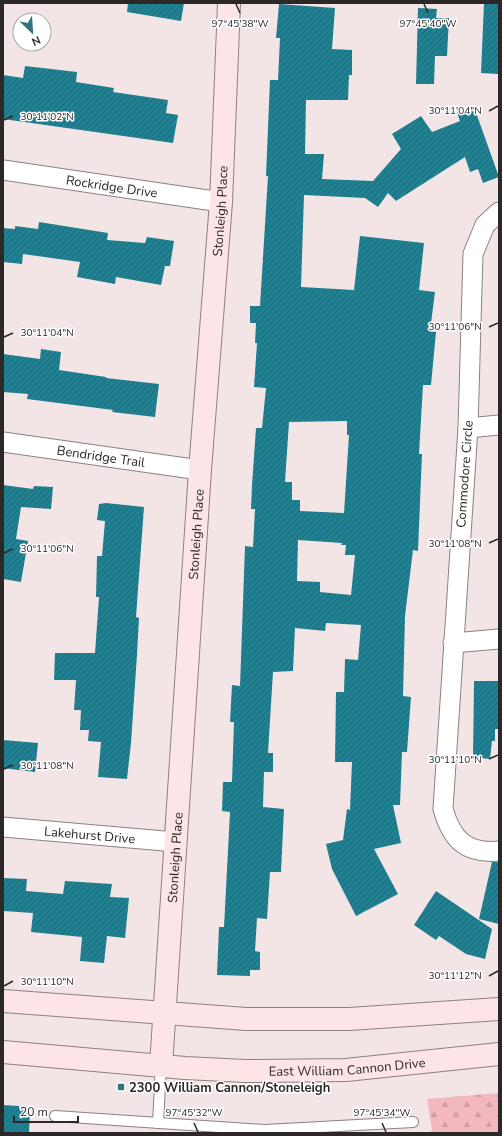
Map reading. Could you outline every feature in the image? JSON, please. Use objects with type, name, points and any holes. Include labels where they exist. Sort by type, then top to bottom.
[{"type":"street","name":"Stonleigh Place","points":[[161,1066],[200,470],[221,202],[229,3]]},
{"type":"street","name":"Rockridge Drive","points":[[3,170],[221,202]]},
{"type":"street","name":"Commodore Circle","points":[[499,212],[485,225],[473,254],[468,428],[443,809],[448,825],[456,840],[473,850],[499,851]]},
{"type":"street","points":[[468,428],[499,425]]},
{"type":"street","name":"Bendridge Trail","points":[[3,442],[200,470]]},
{"type":"street","points":[[453,643],[499,639]]},
{"type":"street","name":"Lakehurst Drive","points":[[3,827],[176,842]]},
{"type":"street","points":[[3,1001],[246,1019],[343,1020],[499,1009]]},
{"type":"street","name":"East William Cannon Drive","points":[[3,1052],[161,1066],[245,1071],[346,1070],[499,1054]]},
{"type":"lane","points":[[158,1123],[161,1066]]},
{"type":"lane","points":[[55,1116],[221,1127],[264,1132],[413,1122]]},
{"type":"green space","points":[[499,1093],[499,1133],[429,1133],[432,1130],[427,1099]]},
{"type":"building","points":[[128,3],[184,3],[181,21],[127,12]]},
{"type":"building","points":[[484,3],[499,3],[498,74],[481,73]]},
{"type":"building","points":[[279,4],[335,8],[332,49],[352,50],[352,75],[349,75],[348,100],[306,100],[305,154],[324,154],[322,179],[373,181],[401,149],[392,134],[421,116],[432,132],[460,121],[457,112],[474,107],[499,177],[483,183],[478,169],[470,172],[465,157],[396,201],[388,193],[378,207],[365,198],[304,195],[301,287],[354,290],[360,236],[424,243],[419,290],[435,292],[430,331],[436,332],[431,385],[423,385],[419,454],[422,454],[418,551],[413,550],[405,616],[403,696],[411,697],[407,752],[402,752],[400,805],[393,805],[401,843],[374,849],[398,894],[356,916],[332,869],[326,844],[343,840],[347,809],[350,810],[352,762],[335,762],[336,692],[344,692],[345,659],[358,660],[361,625],[326,623],[325,631],[295,628],[293,671],[273,672],[268,753],[273,753],[273,772],[264,772],[263,807],[284,809],[281,872],[270,872],[267,919],[257,918],[255,951],[260,952],[260,970],[250,970],[250,976],[217,975],[219,927],[224,927],[230,812],[222,811],[223,782],[232,782],[234,722],[230,722],[232,685],[240,686],[245,546],[253,547],[255,509],[251,509],[256,428],[262,428],[266,388],[254,387],[257,343],[255,343],[256,323],[250,323],[250,306],[260,306],[268,176],[266,176],[270,80],[278,80],[280,38],[276,38]],"holes":[[[347,421],[347,435],[349,435],[344,513],[300,511],[300,500],[292,500],[292,482],[285,482],[289,422]],[[298,540],[342,543],[341,545],[346,545],[345,555],[355,555],[351,595],[320,592],[320,582],[297,581]]]},
{"type":"building","points":[[418,8],[437,9],[436,18],[449,18],[447,56],[435,56],[434,84],[416,84]]},
{"type":"building","points":[[25,66],[77,72],[76,82],[114,88],[113,92],[168,100],[166,113],[178,115],[173,143],[3,119],[3,75],[23,78]]},
{"type":"building","points":[[39,222],[108,233],[107,240],[145,243],[147,237],[174,241],[170,266],[165,266],[161,285],[116,277],[115,284],[77,277],[80,262],[23,254],[22,264],[3,262],[3,228],[15,229],[15,226],[38,229]]},
{"type":"building","points":[[41,349],[61,352],[59,370],[106,378],[159,384],[155,417],[27,399],[28,394],[3,392],[3,354],[40,359]]},
{"type":"building","points":[[3,485],[33,489],[34,486],[53,487],[51,509],[21,507],[16,539],[28,541],[21,582],[3,579]]},
{"type":"building","points":[[106,503],[144,507],[136,617],[139,618],[137,655],[127,779],[98,777],[101,742],[88,741],[89,730],[80,730],[81,710],[74,710],[76,680],[54,680],[55,653],[95,653],[99,597],[96,597],[97,556],[102,556],[105,521],[97,520],[99,504]]},
{"type":"building","points":[[474,681],[499,681],[499,729],[495,729],[495,741],[492,741],[490,759],[473,757]]},
{"type":"building","points":[[3,740],[38,743],[35,772],[3,768]]},
{"type":"building","points":[[492,862],[499,862],[499,924],[479,919]]},
{"type":"building","points":[[3,878],[27,879],[26,891],[63,894],[65,881],[112,884],[110,897],[129,898],[125,938],[107,936],[104,963],[80,961],[82,937],[31,932],[33,913],[3,911]]},
{"type":"building","points":[[436,891],[492,929],[485,959],[466,954],[439,936],[436,940],[414,925]]},
{"type":"building","points":[[3,1105],[19,1106],[19,1109],[30,1110],[29,1133],[3,1133]]},
{"type":"place","name":"2300 William Cannon/Stoneleigh","points":[[121,1087]]}]
